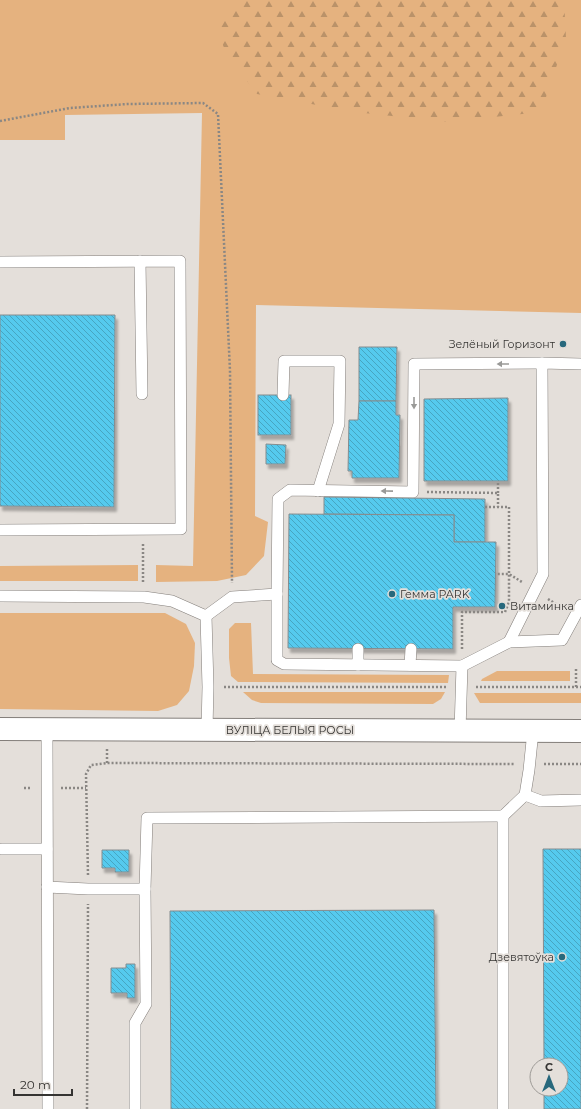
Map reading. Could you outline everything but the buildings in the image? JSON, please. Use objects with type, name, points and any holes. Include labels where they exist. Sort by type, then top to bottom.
[{"type":"street","name":"ВУЛІЦА БЕЛЫЯ РОСЫ","points":[[0,729],[581,731]]},
{"type":"lane","points":[[140,261],[142,394]]},
{"type":"lane","points":[[0,262],[180,261],[181,529],[0,530]]},
{"type":"lane","points":[[283,395],[284,361],[340,361],[339,424],[318,491]]},
{"type":"lane","points":[[581,364],[414,364],[413,492],[290,490],[278,499],[277,660],[284,664],[462,666],[509,642],[562,640],[581,605]]},
{"type":"lane","points":[[509,642],[543,574],[542,364]]},
{"type":"lane","points":[[206,616],[232,597],[277,594]]},
{"type":"lane","points":[[0,596],[144,597],[172,601],[206,616]]},
{"type":"lane","points":[[206,616],[208,687],[207,729]]},
{"type":"lane","points":[[358,649],[358,665]]},
{"type":"lane","points":[[410,665],[411,649]]},
{"type":"lane","points":[[460,731],[460,687],[462,666]]},
{"type":"lane","points":[[46,730],[48,1109]]},
{"type":"lane","points":[[135,1109],[135,1023],[146,1004],[145,889],[147,818],[503,816],[525,795],[533,731]]},
{"type":"lane","points":[[525,795],[541,801],[581,800]]},
{"type":"lane","points":[[503,816],[503,1109]]},
{"type":"lane","points":[[2,849],[47,849]]},
{"type":"lane","points":[[47,887],[145,889]]},
{"type":"path","points":[[498,481],[498,508]]},
{"type":"path","points":[[413,492],[498,493]]},
{"type":"path","points":[[462,666],[462,612],[505,612],[510,602],[509,508],[485,508]]},
{"type":"path","points":[[143,542],[143,576]]},
{"type":"path","points":[[496,574],[509,574]]},
{"type":"path","points":[[576,667],[576,687]]},
{"type":"path","points":[[208,687],[581,687]]},
{"type":"path","points":[[88,1109],[88,889],[86,774],[91,765],[107,763],[581,764]]},
{"type":"green space","points":[[0,0],[581,0],[581,313],[256,305],[255,516],[268,522],[264,556],[246,575],[217,581],[156,582],[156,565],[193,566],[202,113],[65,115],[65,140],[0,140]]},
{"type":"green space","points":[[244,0],[564,0],[566,38],[541,112],[447,122],[355,112],[257,94],[227,55],[218,33],[227,9]]},
{"type":"green space","points":[[138,565],[138,581],[0,581],[0,566]]},
{"type":"green space","points":[[0,613],[165,613],[186,624],[195,643],[194,666],[189,691],[177,705],[158,711],[0,709]]},
{"type":"green space","points":[[235,623],[251,623],[253,674],[449,675],[448,683],[238,682],[231,676],[229,658],[229,629]]},
{"type":"green space","points":[[497,671],[570,671],[570,681],[481,681]]},
{"type":"green space","points":[[243,692],[445,692],[441,699],[433,704],[261,703],[252,700]]},
{"type":"green space","points":[[474,693],[581,693],[581,703],[480,703]]},
{"type":"place","name":"Зелёный Горизонт","points":[[563,344]]},
{"type":"place","name":"Гемма PARK","points":[[392,594]]},
{"type":"place","name":"Витаминка","points":[[502,606]]},
{"type":"place","name":"Дзевятоўка","points":[[562,957]]}]
